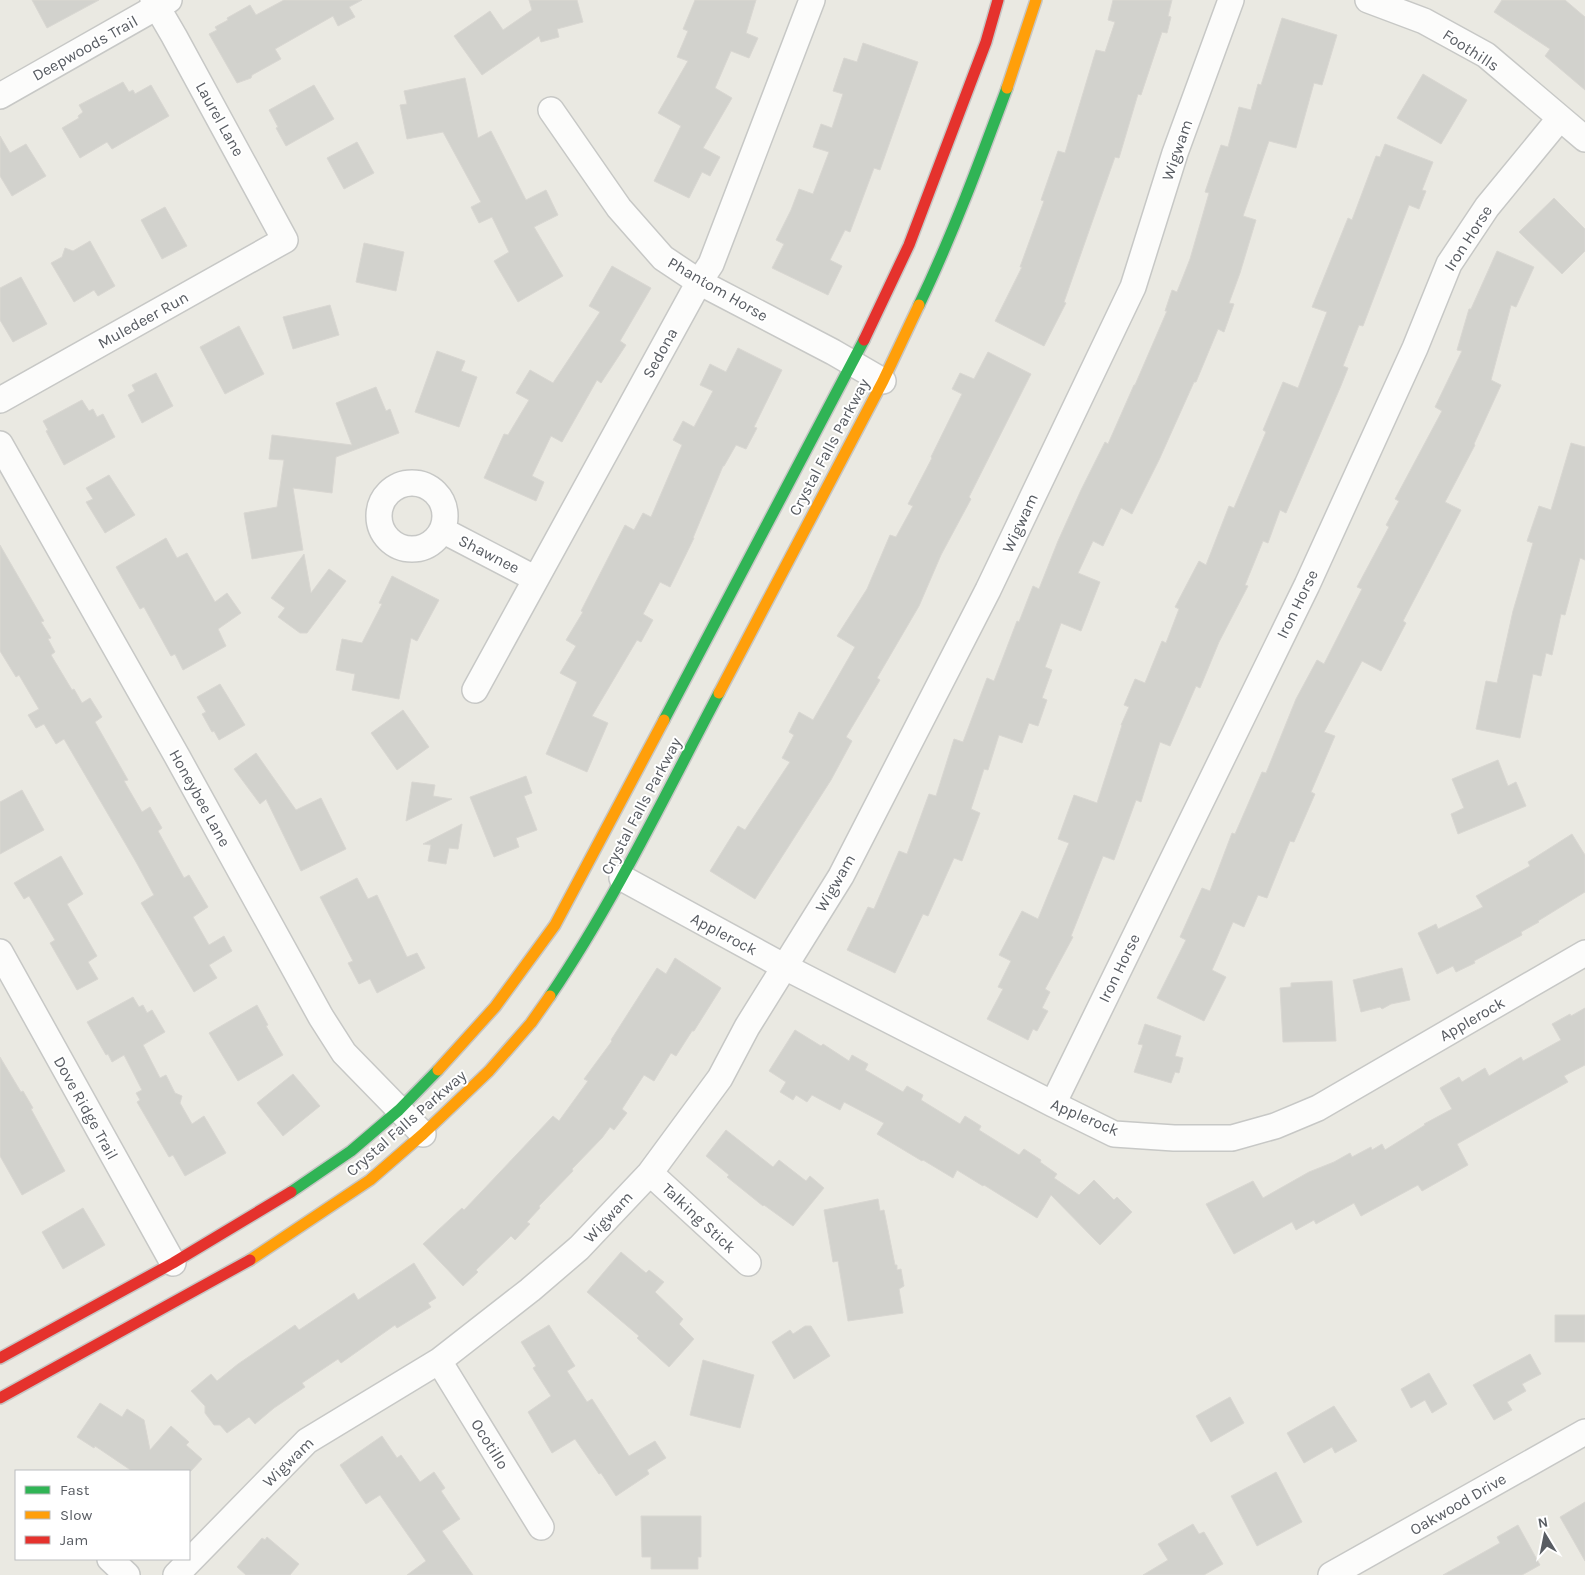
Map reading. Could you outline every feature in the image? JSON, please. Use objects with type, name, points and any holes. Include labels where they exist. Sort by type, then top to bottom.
[{"type":"main road","name":"Crystal Falls Parkway","points":[[0,1358],[173,1263],[283,1198],[351,1151],[399,1110],[450,1058],[495,1006],[555,925],[853,363],[909,244],[986,42],[998,0]]},
{"type":"main road","name":"Crystal Falls Parkway","points":[[0,1398],[257,1256],[370,1180],[424,1134],[489,1071],[531,1023],[575,959],[622,878],[882,380],[939,263],[981,159],[1036,0]]},
{"type":"street","name":"Sedona","points":[[475,690],[699,282],[711,264],[812,0]]},
{"type":"street","name":"Wigwam","points":[[176,1575],[307,1441],[439,1361],[530,1290],[579,1248],[650,1173],[720,1078],[747,1027],[841,876],[988,590],[1133,287],[1175,153],[1231,0]]},
{"type":"street","name":"Foothills","points":[[1368,0],[1424,21],[1486,55],[1585,139]]},
{"type":"street","name":"Deepwoods Trail","points":[[0,96],[160,2]]},
{"type":"street","name":"Laurel Lane","points":[[160,2],[174,36],[285,240]]},
{"type":"street","name":"Phantom Horse","points":[[551,110],[619,208],[663,258],[699,282],[882,380]]},
{"type":"street","name":"Iron Horse","points":[[1053,1104],[1307,584],[1415,348],[1449,264],[1487,207],[1560,118]]},
{"type":"street","name":"Muledeer Run","points":[[0,400],[285,240]]},
{"type":"street","name":"Honeybee Lane","points":[[0,444],[321,1017],[344,1053],[424,1134]]},
{"type":"street","name":"Shawnee","points":[[442,530],[536,579]]},
{"type":"street","name":"Applerock","points":[[622,878],[785,967],[1114,1134],[1174,1138],[1232,1138],[1275,1126],[1318,1108],[1585,953]]},
{"type":"street","name":"Dove Ridge Trail","points":[[0,952],[173,1263]]},
{"type":"street","name":"Talking Stick","points":[[650,1173],[748,1263]]},
{"type":"street","name":"Ocotillo","points":[[439,1361],[541,1527]]},
{"type":"street","name":"Oakwood Drive","points":[[1331,1575],[1585,1432]]},
{"type":"street","points":[[111,1560],[127,1575]]},
{"type":"building","points":[[32,0],[99,0],[47,28]]},
{"type":"building","points":[[284,0],[362,0],[349,7],[355,17],[338,26],[333,16],[275,49],[281,59],[252,75],[251,78],[237,83],[209,34],[217,30],[215,27],[228,20],[227,18],[250,5],[256,15]]},
{"type":"building","points":[[529,0],[577,0],[583,22],[557,29],[559,37],[541,42],[539,36],[482,75],[454,36],[490,11],[503,30],[532,10]]},
{"type":"building","points":[[695,0],[756,0],[746,33],[758,38],[749,58],[731,51],[715,88],[732,98],[703,148],[720,157],[710,176],[702,172],[689,198],[654,181],[681,126],[658,113],[688,61],[677,57],[688,31],[683,29]]},
{"type":"building","points":[[1113,0],[1172,0],[1168,16],[1171,17],[1167,33],[1162,32],[1141,95],[1138,94],[1119,158],[1115,157],[1064,302],[1066,303],[1044,346],[995,321],[1022,267],[1020,267],[1044,201],[1041,200],[1058,151],[1065,153],[1096,50],[1105,52],[1115,22],[1108,20]]},
{"type":"building","points":[[1502,0],[1565,0],[1585,17],[1585,90],[1545,56],[1550,49],[1494,12]]},
{"type":"building","points":[[1282,18],[1337,35],[1322,85],[1314,83],[1296,148],[1269,141],[1243,216],[1256,220],[1229,303],[1234,304],[1224,332],[1218,329],[1196,382],[1194,382],[1132,514],[1121,508],[1103,546],[1093,541],[1078,573],[1100,582],[1081,631],[1061,623],[1045,667],[1052,670],[1042,698],[1047,700],[1038,726],[1029,723],[1022,743],[999,735],[988,770],[984,769],[971,809],[980,813],[962,861],[954,858],[928,916],[923,914],[895,973],[847,950],[868,907],[874,909],[899,851],[907,854],[929,794],[936,796],[954,739],[963,742],[987,678],[994,681],[1017,621],[1019,622],[1033,586],[1039,589],[1081,490],[1105,442],[1108,444],[1167,311],[1165,311],[1172,290],[1177,292],[1190,259],[1209,193],[1205,192],[1221,145],[1228,147],[1239,107],[1251,110],[1258,84],[1261,85]]},
{"type":"building","points":[[863,43],[918,62],[880,170],[874,168],[850,232],[845,230],[830,260],[842,266],[828,295],[772,268],[784,244],[776,240],[799,189],[813,194],[829,152],[813,147],[821,124],[832,128],[843,94],[833,91],[844,58],[857,62]]},
{"type":"building","points":[[1423,74],[1467,100],[1441,144],[1397,118]]},
{"type":"building","points":[[465,78],[478,138],[491,131],[526,200],[546,190],[558,215],[534,227],[563,276],[518,302],[494,261],[509,252],[492,217],[479,223],[471,207],[481,202],[443,132],[407,139],[400,105],[407,104],[404,91]]},
{"type":"building","points":[[123,82],[129,92],[133,90],[135,94],[151,85],[169,116],[112,149],[107,142],[80,158],[62,128],[79,118],[78,116],[83,112],[79,105]]},
{"type":"building","points":[[314,85],[334,119],[286,146],[269,110]]},
{"type":"building","points":[[0,136],[10,153],[26,144],[46,176],[12,196],[0,176]]},
{"type":"building","points":[[357,142],[374,173],[344,189],[327,158]]},
{"type":"building","points":[[1385,144],[1433,162],[1422,190],[1426,191],[1419,209],[1409,205],[1363,326],[1359,325],[1343,366],[1348,368],[1286,513],[1280,510],[1268,543],[1263,541],[1245,585],[1248,586],[1219,642],[1200,688],[1196,686],[1170,746],[1160,742],[1141,802],[1136,800],[1114,860],[1103,856],[1071,936],[1073,937],[1045,989],[1050,992],[1042,1008],[1048,1011],[1037,1031],[1033,1029],[1028,1040],[987,1019],[1003,989],[998,987],[1011,961],[999,955],[1022,911],[1038,919],[1069,843],[1058,839],[1074,795],[1097,803],[1121,725],[1129,707],[1124,705],[1135,679],[1145,683],[1162,641],[1166,643],[1179,609],[1175,607],[1199,561],[1206,565],[1229,506],[1234,508],[1266,432],[1263,430],[1283,382],[1298,388],[1327,312],[1312,307],[1348,218],[1352,220],[1376,156],[1380,157]]},
{"type":"building","points":[[1554,198],[1585,229],[1585,251],[1562,274],[1519,232]]},
{"type":"building","points":[[165,207],[187,246],[162,259],[141,220]]},
{"type":"building","points":[[90,241],[115,286],[98,296],[94,290],[74,302],[51,263],[62,257],[65,248],[73,251]]},
{"type":"building","points":[[364,243],[404,252],[396,291],[356,282]]},
{"type":"building","points":[[1497,251],[1534,267],[1516,307],[1511,305],[1491,380],[1501,385],[1475,445],[1445,502],[1461,510],[1403,621],[1406,623],[1381,671],[1362,661],[1324,732],[1335,736],[1311,792],[1315,794],[1294,842],[1290,841],[1267,898],[1258,895],[1244,927],[1233,922],[1212,970],[1226,977],[1204,1021],[1157,998],[1186,940],[1180,937],[1202,888],[1210,891],[1232,833],[1235,834],[1262,772],[1266,773],[1296,699],[1317,660],[1324,664],[1362,589],[1357,587],[1389,527],[1386,525],[1399,501],[1395,499],[1442,411],[1435,407],[1462,351],[1457,350],[1469,309],[1471,309]]},
{"type":"building","points":[[612,266],[651,288],[620,341],[626,345],[601,383],[597,380],[562,442],[551,436],[532,476],[544,482],[536,501],[484,478],[504,434],[508,435],[529,400],[516,393],[530,370],[553,383],[600,312],[589,306]]},
{"type":"building","points":[[21,277],[47,324],[13,342],[0,320],[0,288]]},
{"type":"building","points":[[330,305],[339,335],[293,349],[283,317]]},
{"type":"building","points":[[239,326],[264,374],[225,394],[200,347]]},
{"type":"building","points":[[738,348],[782,370],[754,427],[757,428],[746,449],[736,445],[723,466],[694,538],[670,587],[660,582],[643,614],[653,620],[641,642],[637,640],[592,716],[608,723],[587,772],[546,754],[577,682],[560,673],[576,646],[566,640],[583,612],[581,611],[625,525],[634,530],[643,513],[651,517],[682,445],[673,440],[683,421],[694,427],[713,391],[700,385],[710,364],[726,372]]},
{"type":"building","points":[[437,351],[465,361],[461,371],[477,377],[459,427],[415,412]]},
{"type":"building","points":[[988,352],[1031,374],[969,497],[971,499],[941,555],[919,606],[877,678],[880,680],[846,737],[852,741],[831,780],[755,899],[710,871],[738,826],[745,830],[790,762],[782,758],[794,735],[789,732],[799,712],[813,720],[855,647],[837,636],[867,589],[890,535],[896,537],[913,506],[908,504],[962,394],[952,389],[960,373],[974,379]]},
{"type":"building","points":[[156,373],[173,406],[142,423],[128,395],[135,391],[132,385]]},
{"type":"building","points":[[376,387],[386,411],[390,409],[399,433],[336,457],[332,493],[293,488],[303,550],[252,559],[244,513],[277,507],[284,460],[269,459],[272,435],[352,445],[336,403]]},
{"type":"building","points":[[82,400],[89,411],[93,409],[97,417],[103,414],[115,437],[64,465],[46,431],[48,430],[43,421]]},
{"type":"building","points":[[1571,443],[1585,447],[1585,560],[1580,558],[1565,615],[1561,614],[1552,655],[1546,653],[1541,676],[1533,674],[1520,738],[1476,729],[1486,681],[1497,683],[1513,611],[1533,543],[1527,541],[1539,506],[1551,510]]},
{"type":"building","points":[[109,475],[135,515],[105,533],[86,502],[93,499],[86,488]]},
{"type":"building","points":[[166,538],[177,558],[187,553],[215,602],[227,593],[241,613],[218,629],[226,646],[183,670],[175,654],[171,656],[144,607],[140,609],[116,567]]},
{"type":"building","points":[[0,545],[44,621],[41,622],[51,638],[48,639],[55,652],[51,655],[82,703],[90,698],[102,717],[95,722],[128,780],[124,781],[142,812],[150,807],[162,828],[158,831],[184,878],[189,875],[208,907],[193,917],[209,945],[224,936],[232,951],[209,965],[217,978],[194,992],[141,903],[154,895],[136,862],[64,739],[56,744],[44,724],[36,728],[28,715],[39,709],[19,675],[16,677],[0,651]]},
{"type":"building","points":[[304,554],[311,593],[329,569],[346,581],[307,633],[300,633],[278,617],[285,608],[271,598]]},
{"type":"building","points":[[392,576],[439,600],[417,641],[411,638],[399,699],[352,690],[355,674],[336,670],[342,639],[362,643],[382,604],[379,603]]},
{"type":"building","points":[[220,684],[245,725],[219,740],[202,714],[206,712],[197,697]]},
{"type":"building","points":[[403,710],[429,747],[397,770],[371,733]]},
{"type":"building","points":[[256,753],[296,810],[321,798],[346,849],[301,871],[266,799],[260,804],[234,769]]},
{"type":"building","points":[[1498,760],[1508,786],[1516,782],[1526,806],[1458,834],[1451,814],[1464,808],[1452,779]]},
{"type":"building","points":[[526,776],[532,793],[524,796],[537,830],[516,838],[519,847],[494,857],[470,797]]},
{"type":"building","points":[[412,782],[435,785],[433,796],[452,799],[406,821]]},
{"type":"building","points":[[22,790],[44,830],[0,854],[0,802]]},
{"type":"building","points":[[462,824],[458,849],[449,848],[446,864],[428,861],[431,845],[423,844]]},
{"type":"building","points":[[1572,834],[1585,855],[1585,892],[1521,932],[1522,935],[1474,961],[1475,963],[1456,972],[1453,966],[1437,974],[1418,933],[1436,924],[1438,929],[1483,907],[1476,896],[1530,866],[1528,862]]},
{"type":"building","points":[[61,856],[83,894],[67,904],[97,956],[88,962],[98,979],[77,990],[50,943],[55,940],[29,896],[24,899],[14,883]]},
{"type":"building","points":[[357,878],[368,899],[377,895],[407,957],[417,953],[425,968],[377,993],[370,979],[359,984],[348,963],[353,961],[320,897]]},
{"type":"building","points":[[675,958],[721,988],[694,1031],[692,1031],[676,1056],[671,1053],[654,1081],[644,1075],[622,1109],[627,1113],[614,1130],[610,1127],[572,1169],[573,1171],[539,1206],[540,1208],[527,1222],[530,1224],[515,1240],[511,1236],[476,1270],[478,1272],[463,1286],[423,1244],[462,1208],[464,1210],[553,1116],[559,1121],[588,1081],[584,1079],[612,1041],[657,968],[666,974]]},
{"type":"building","points":[[1402,968],[1410,1000],[1391,1004],[1382,1009],[1380,1007],[1361,1012],[1353,980]]},
{"type":"building","points":[[1332,981],[1336,1041],[1283,1042],[1280,988],[1291,987],[1291,983]]},
{"type":"building","points":[[133,997],[139,1007],[143,1005],[147,1013],[152,1010],[165,1032],[143,1045],[160,1078],[166,1075],[175,1093],[182,1096],[180,1103],[192,1124],[204,1116],[226,1153],[185,1176],[173,1155],[169,1157],[137,1102],[140,1100],[136,1093],[142,1090],[124,1055],[112,1062],[87,1022]]},
{"type":"building","points":[[257,1005],[268,1025],[266,1026],[283,1055],[238,1081],[209,1033]]},
{"type":"building","points":[[1585,1008],[1585,1065],[1564,1076],[1568,1082],[1457,1144],[1468,1165],[1422,1191],[1418,1185],[1361,1216],[1354,1203],[1316,1224],[1314,1220],[1296,1230],[1292,1222],[1234,1254],[1206,1204],[1253,1181],[1263,1198],[1309,1172],[1350,1153],[1352,1157],[1371,1147],[1372,1150],[1382,1144],[1385,1150],[1424,1124],[1452,1109],[1440,1088],[1459,1077],[1462,1082],[1485,1068],[1489,1076],[1521,1057],[1523,1061],[1561,1040],[1552,1024]]},
{"type":"building","points":[[1145,1024],[1181,1036],[1175,1056],[1183,1058],[1179,1073],[1175,1072],[1171,1083],[1134,1072],[1143,1045],[1138,1044]]},
{"type":"building","points":[[795,1030],[821,1046],[823,1044],[849,1061],[852,1055],[868,1064],[865,1070],[903,1092],[907,1086],[923,1095],[921,1100],[960,1124],[965,1116],[981,1126],[979,1130],[1019,1155],[1024,1149],[1057,1174],[1054,1178],[1079,1195],[1094,1180],[1114,1200],[1117,1197],[1132,1212],[1100,1245],[1051,1195],[1037,1218],[957,1170],[953,1178],[877,1134],[884,1123],[844,1102],[840,1110],[812,1095],[807,1102],[796,1095],[793,1100],[780,1092],[786,1082],[769,1071]]},
{"type":"building","points":[[0,1057],[33,1108],[31,1109],[65,1171],[22,1195],[0,1156]]},
{"type":"building","points":[[293,1074],[320,1106],[283,1136],[257,1103]]},
{"type":"building","points":[[726,1130],[773,1167],[779,1160],[806,1181],[810,1176],[824,1188],[793,1226],[763,1206],[727,1177],[729,1175],[706,1156]]},
{"type":"building","points":[[878,1199],[880,1211],[884,1210],[895,1265],[897,1265],[897,1270],[901,1269],[904,1286],[899,1289],[903,1313],[848,1321],[838,1261],[833,1262],[824,1210]]},
{"type":"building","points":[[83,1208],[105,1245],[63,1269],[42,1232]]},
{"type":"building","points":[[621,1252],[646,1273],[649,1270],[664,1282],[655,1292],[683,1319],[679,1324],[694,1339],[669,1367],[637,1338],[639,1336],[587,1292]]},
{"type":"building","points":[[414,1263],[436,1298],[428,1303],[431,1307],[397,1328],[395,1325],[341,1363],[338,1359],[302,1383],[305,1387],[274,1408],[255,1424],[249,1417],[227,1433],[220,1425],[214,1425],[205,1413],[205,1406],[191,1391],[211,1374],[217,1381],[238,1364],[295,1325],[299,1330],[354,1293],[358,1300]]},
{"type":"building","points":[[1555,1315],[1585,1315],[1585,1342],[1555,1342]]},
{"type":"building","points":[[549,1325],[575,1366],[567,1371],[587,1402],[592,1399],[629,1456],[655,1441],[666,1458],[647,1470],[649,1474],[616,1496],[575,1439],[552,1453],[528,1412],[551,1396],[533,1368],[536,1366],[521,1342]]},
{"type":"building","points":[[805,1326],[811,1326],[830,1356],[794,1379],[772,1342],[790,1330],[793,1334]]},
{"type":"building","points":[[1530,1354],[1541,1374],[1522,1384],[1526,1391],[1507,1402],[1512,1410],[1494,1420],[1473,1385]]},
{"type":"building","points":[[703,1360],[754,1375],[740,1428],[690,1415]]},
{"type":"building","points":[[1429,1373],[1447,1404],[1432,1413],[1425,1400],[1411,1408],[1401,1389]]},
{"type":"building","points":[[1230,1397],[1244,1423],[1211,1442],[1196,1416]]},
{"type":"building","points":[[100,1403],[122,1417],[127,1409],[144,1420],[150,1450],[171,1426],[189,1442],[186,1445],[202,1459],[191,1471],[131,1470],[95,1446],[94,1448],[77,1437]]},
{"type":"building","points":[[1334,1406],[1357,1441],[1335,1453],[1332,1447],[1304,1463],[1287,1433]]},
{"type":"building","points":[[382,1436],[397,1458],[401,1455],[420,1482],[434,1472],[445,1488],[441,1491],[460,1519],[442,1531],[473,1575],[407,1575],[426,1561],[380,1495],[366,1504],[340,1465]]},
{"type":"building","points":[[1276,1472],[1302,1522],[1257,1546],[1231,1496]]},
{"type":"building","points":[[1585,1502],[1585,1561],[1560,1517]]},
{"type":"building","points":[[641,1516],[701,1516],[701,1557],[698,1557],[698,1569],[651,1569],[651,1557],[642,1557]]},
{"type":"building","points":[[1193,1524],[1199,1534],[1204,1532],[1223,1564],[1204,1575],[1143,1575],[1168,1560],[1158,1544]]},
{"type":"building","points":[[1518,1525],[1540,1565],[1522,1575],[1443,1575],[1500,1543],[1497,1537]]},
{"type":"building","points":[[267,1537],[299,1564],[290,1575],[246,1575],[237,1567],[262,1538],[265,1540]]},
{"type":"traffic: fast","points":[[919,305],[955,224],[1007,88]]},
{"type":"traffic: fast","points":[[664,720],[864,340]]},
{"type":"traffic: fast","points":[[550,996],[574,960],[618,885],[719,693]]},
{"type":"traffic: fast","points":[[291,1192],[351,1151],[399,1110],[438,1070]]},
{"type":"traffic: slow","points":[[1007,88],[1036,0]]},
{"type":"traffic: slow","points":[[719,693],[883,381],[919,305]]},
{"type":"traffic: slow","points":[[438,1070],[495,1007],[555,925],[664,720]]},
{"type":"traffic: slow","points":[[250,1260],[370,1180],[423,1134],[489,1071],[531,1023],[550,996]]},
{"type":"traffic: jam","points":[[864,340],[909,245],[986,42],[998,0]]},
{"type":"traffic: jam","points":[[0,1358],[173,1263],[291,1192]]},
{"type":"traffic: jam","points":[[0,1398],[250,1260]]}]
